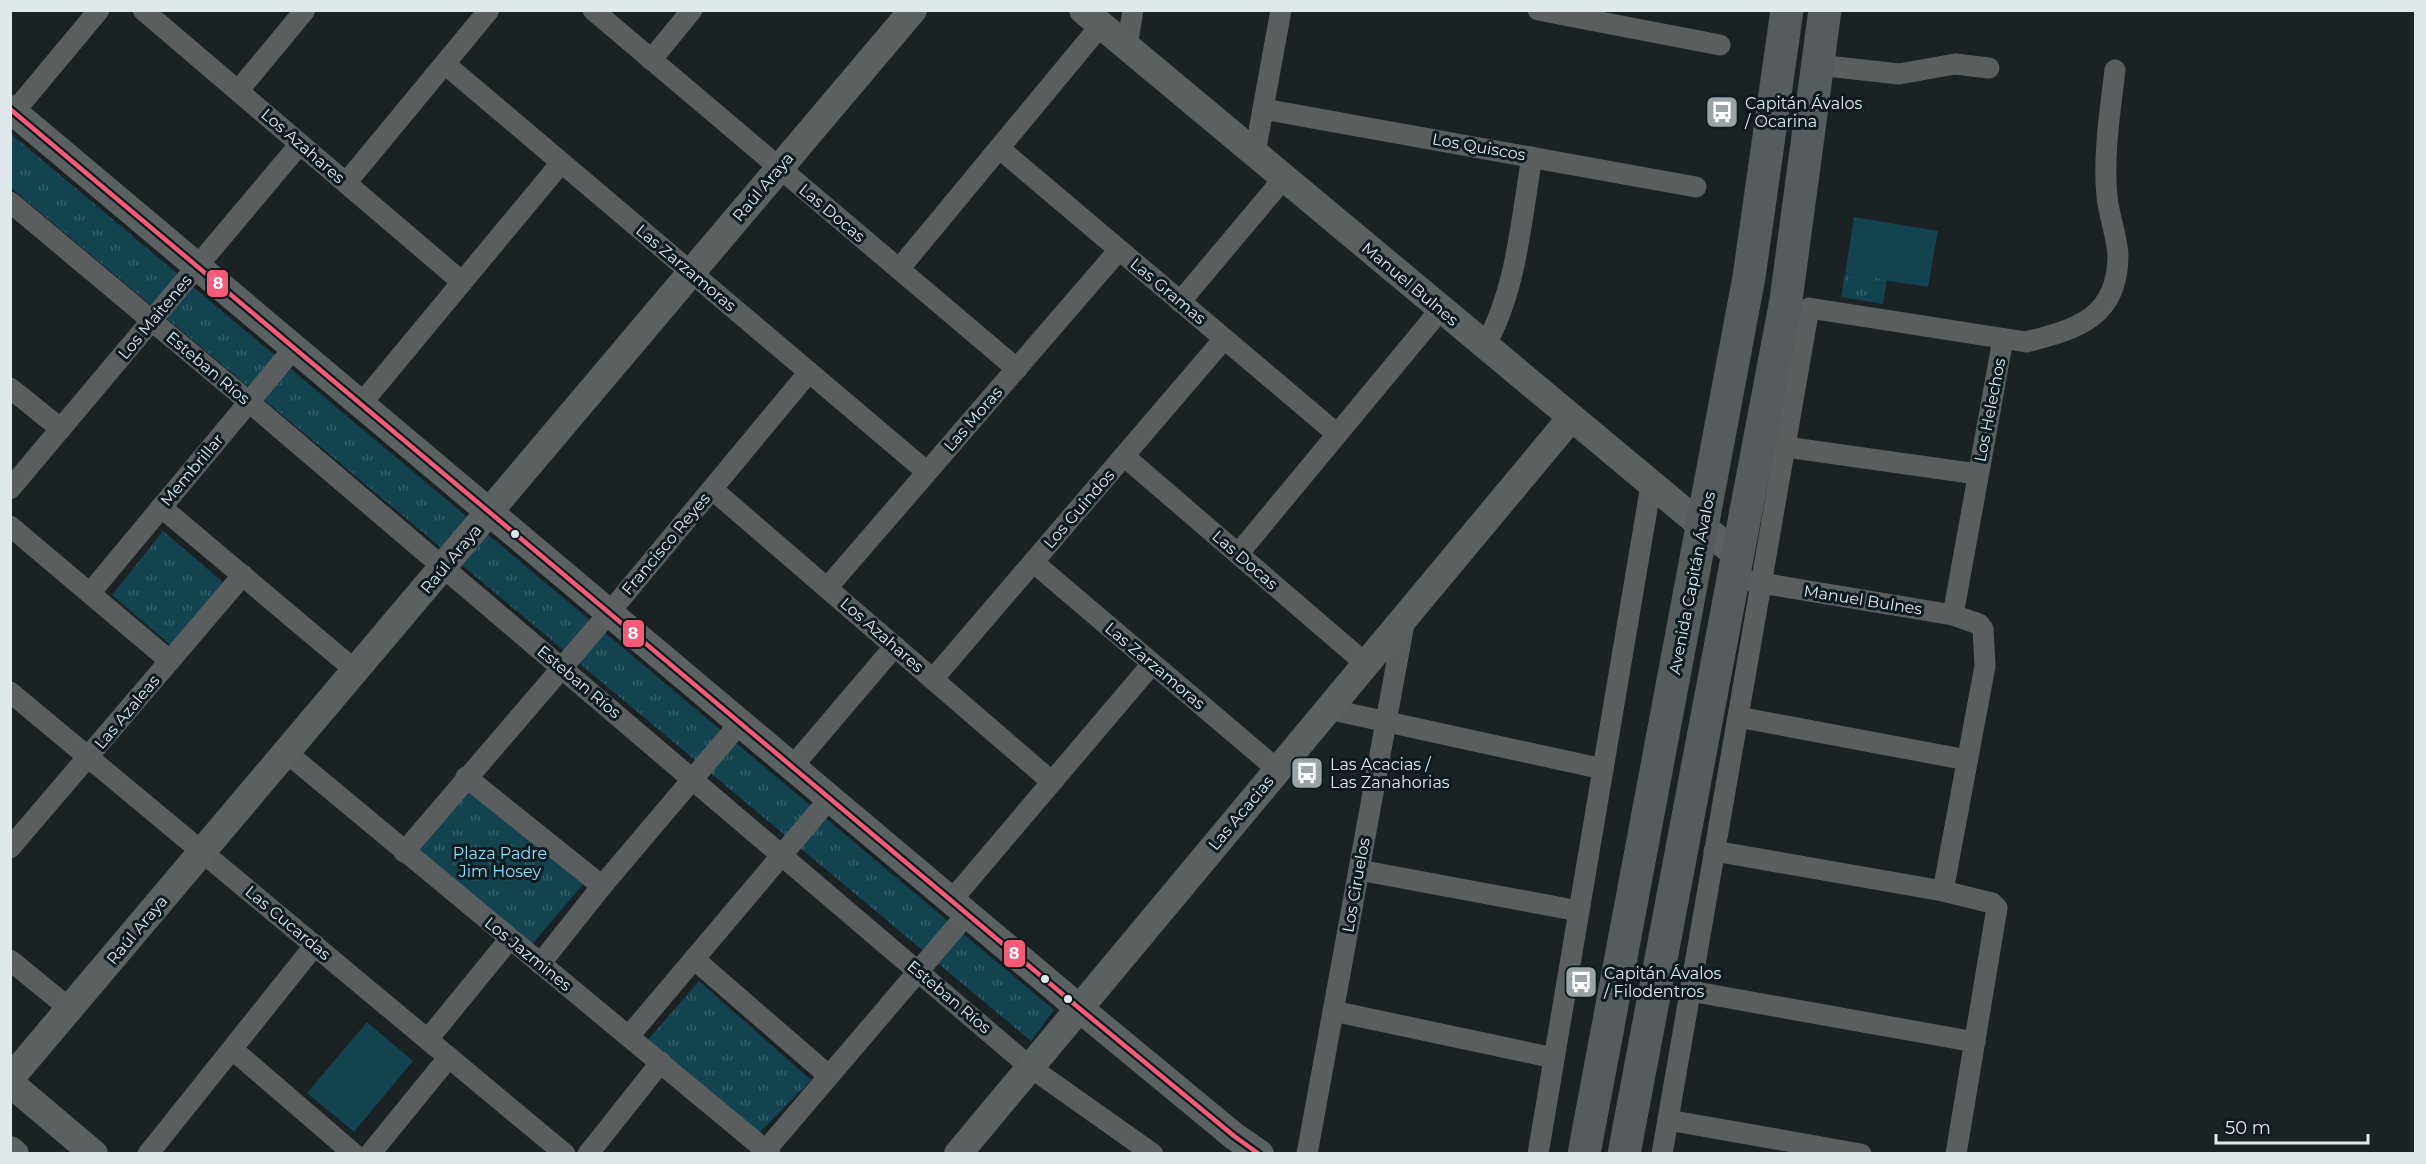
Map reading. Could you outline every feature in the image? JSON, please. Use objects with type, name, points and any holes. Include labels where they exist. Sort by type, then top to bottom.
[{"type":"highway","name":"Avenida Capitán Ávalos","points":[[1584,1154],[1754,247],[1787,10]]},
{"type":"highway","points":[[1624,1154],[1772,445],[1792,255],[1825,10]]},
{"type":"street","points":[[99,10],[12,111],[1252,1152]]},
{"type":"street","name":"Los Azahares","points":[[143,10],[462,282]]},
{"type":"street","points":[[238,91],[305,10]]},
{"type":"street","points":[[346,183],[489,10]]},
{"type":"street","name":"Las Docas","points":[[592,10],[1017,369]]},
{"type":"street","points":[[651,60],[692,10]]},
{"type":"street","name":"Raúl Araya","points":[[10,1081],[913,10]]},
{"type":"street","points":[[1127,46],[1133,10]]},
{"type":"street","points":[[1255,153],[1281,10]]},
{"type":"street","points":[[1538,10],[1720,45]]},
{"type":"street","points":[[899,269],[999,148],[1092,18]]},
{"type":"street","name":"Manuel Bulnes","points":[[1092,18],[1703,528],[1744,573],[1953,615],[1979,624],[1984,635],[1984,666],[1967,760]]},
{"type":"street","name":"Las Zarzamoras","points":[[444,64],[927,472]]},
{"type":"street","points":[[1818,65],[1899,74],[1955,64],[1989,68]]},
{"type":"street","name":"Los Helechos","points":[[1953,615],[2003,339],[2026,342],[2060,334],[2093,319],[2113,294],[2118,255],[2107,197],[2107,135],[2115,70]]},
{"type":"street","name":"Los Quiscos","points":[[1263,109],[1696,187]]},
{"type":"street","name":"Los Maitenes","points":[[10,489],[300,144]]},
{"type":"street","name":"Las Gramas","points":[[999,148],[1337,435]]},
{"type":"street","points":[[1485,346],[1501,316],[1509,290],[1532,157]]},
{"type":"street","points":[[361,404],[561,163]]},
{"type":"street","points":[[1180,302],[1284,178]]},
{"type":"street","name":"Esteban Ríos","points":[[10,202],[444,567],[1030,1067],[1154,1154]]},
{"type":"street","name":"Las Moras","points":[[827,588],[1119,250]]},
{"type":"street","points":[[1977,474],[1772,445],[1809,308],[2003,339]]},
{"type":"street","points":[[1238,554],[1441,309]]},
{"type":"street","name":"Los Guindos","points":[[933,679],[1224,339]]},
{"type":"street","name":"Membrillar","points":[[90,593],[294,348]]},
{"type":"street","name":"Francisco Reyes","points":[[404,852],[609,613],[809,372]]},
{"type":"street","points":[[10,388],[61,429]]},
{"type":"street","name":"Las Acacias","points":[[958,1154],[1571,418]]},
{"type":"street","name":"Las Docas","points":[[1124,456],[1366,664]]},
{"type":"street","points":[[1538,1154],[1651,485]]},
{"type":"street","name":"Los Azahares","points":[[712,489],[1052,782]]},
{"type":"street","points":[[161,507],[356,671]]},
{"type":"street","points":[[10,526],[170,661]]},
{"type":"street","name":"Las Zarzamoras","points":[[1033,562],[1278,770]]},
{"type":"street","points":[[1662,1154],[1738,717],[1744,573]]},
{"type":"street","name":"Las Azaleas","points":[[13,839],[89,757],[243,575]]},
{"type":"street","name":"Los Ciruelos","points":[[1307,1154],[1405,617]]},
{"type":"street","points":[[792,767],[895,646]]},
{"type":"street","points":[[768,1152],[828,1075],[919,972],[959,907],[1052,782],[1152,664]]},
{"type":"street","name":"Las Cucardas","points":[[10,692],[428,1039],[540,1146],[565,1154]]},
{"type":"street","points":[[1328,709],[1603,770]]},
{"type":"street","points":[[1738,717],[1967,760],[1943,891]]},
{"type":"street","points":[[540,964],[602,886],[740,723]]},
{"type":"street","name":"Los Jazmines","points":[[287,753],[509,940],[661,1062],[768,1152]]},
{"type":"street","points":[[466,777],[602,886]]},
{"type":"street","points":[[629,1036],[830,798]]},
{"type":"street","points":[[1714,851],[1943,891],[1992,903],[1997,908],[1956,1154]]},
{"type":"street","points":[[1359,870],[1579,911]]},
{"type":"street","points":[[428,1039],[509,940]]},
{"type":"street","points":[[148,1154],[315,945]]},
{"type":"street","points":[[694,959],[828,1075]]},
{"type":"street","points":[[10,960],[70,1009]]},
{"type":"street","points":[[1690,991],[1975,1042]]},
{"type":"street","points":[[1333,1011],[1554,1059]]},
{"type":"street","points":[[231,1049],[354,1154]]},
{"type":"street","points":[[370,1154],[449,1057]]},
{"type":"street","points":[[588,1154],[661,1062]]},
{"type":"street","points":[[10,1081],[94,1154]]},
{"type":"street","points":[[1668,1120],[1861,1154]]},
{"type":"street","points":[[10,1150],[15,1154]]},
{"type":"green space","points":[[10,133],[1054,1010],[1031,1041],[11,188]]},
{"type":"green space","points":[[1854,217],[1938,231],[1928,287],[1845,274]]},
{"type":"green space","points":[[1845,274],[1887,280],[1883,304],[1841,297]]},
{"type":"green space","points":[[163,531],[225,584],[175,649],[112,595]]},
{"type":"green space","name":"Plaza Padre Jim Hosey","points":[[471,775],[591,875],[528,949],[409,850]]},
{"type":"green space","points":[[699,981],[811,1080],[756,1136],[646,1042]]},
{"type":"green space","points":[[367,1022],[413,1061],[354,1132],[307,1093]]},
{"type":"transit line","name":"8","points":[[10,109],[1079,1008],[1259,1154]]},
{"type":"place","name":"Capitán Ávalos / Ocarina","points":[[1722,112]]},
{"type":"place","name":"Las Acacias / Las Zanahorias","points":[[1307,773]]},
{"type":"place","name":"Capitán Ávalos / Filodentros","points":[[1581,982]]}]
